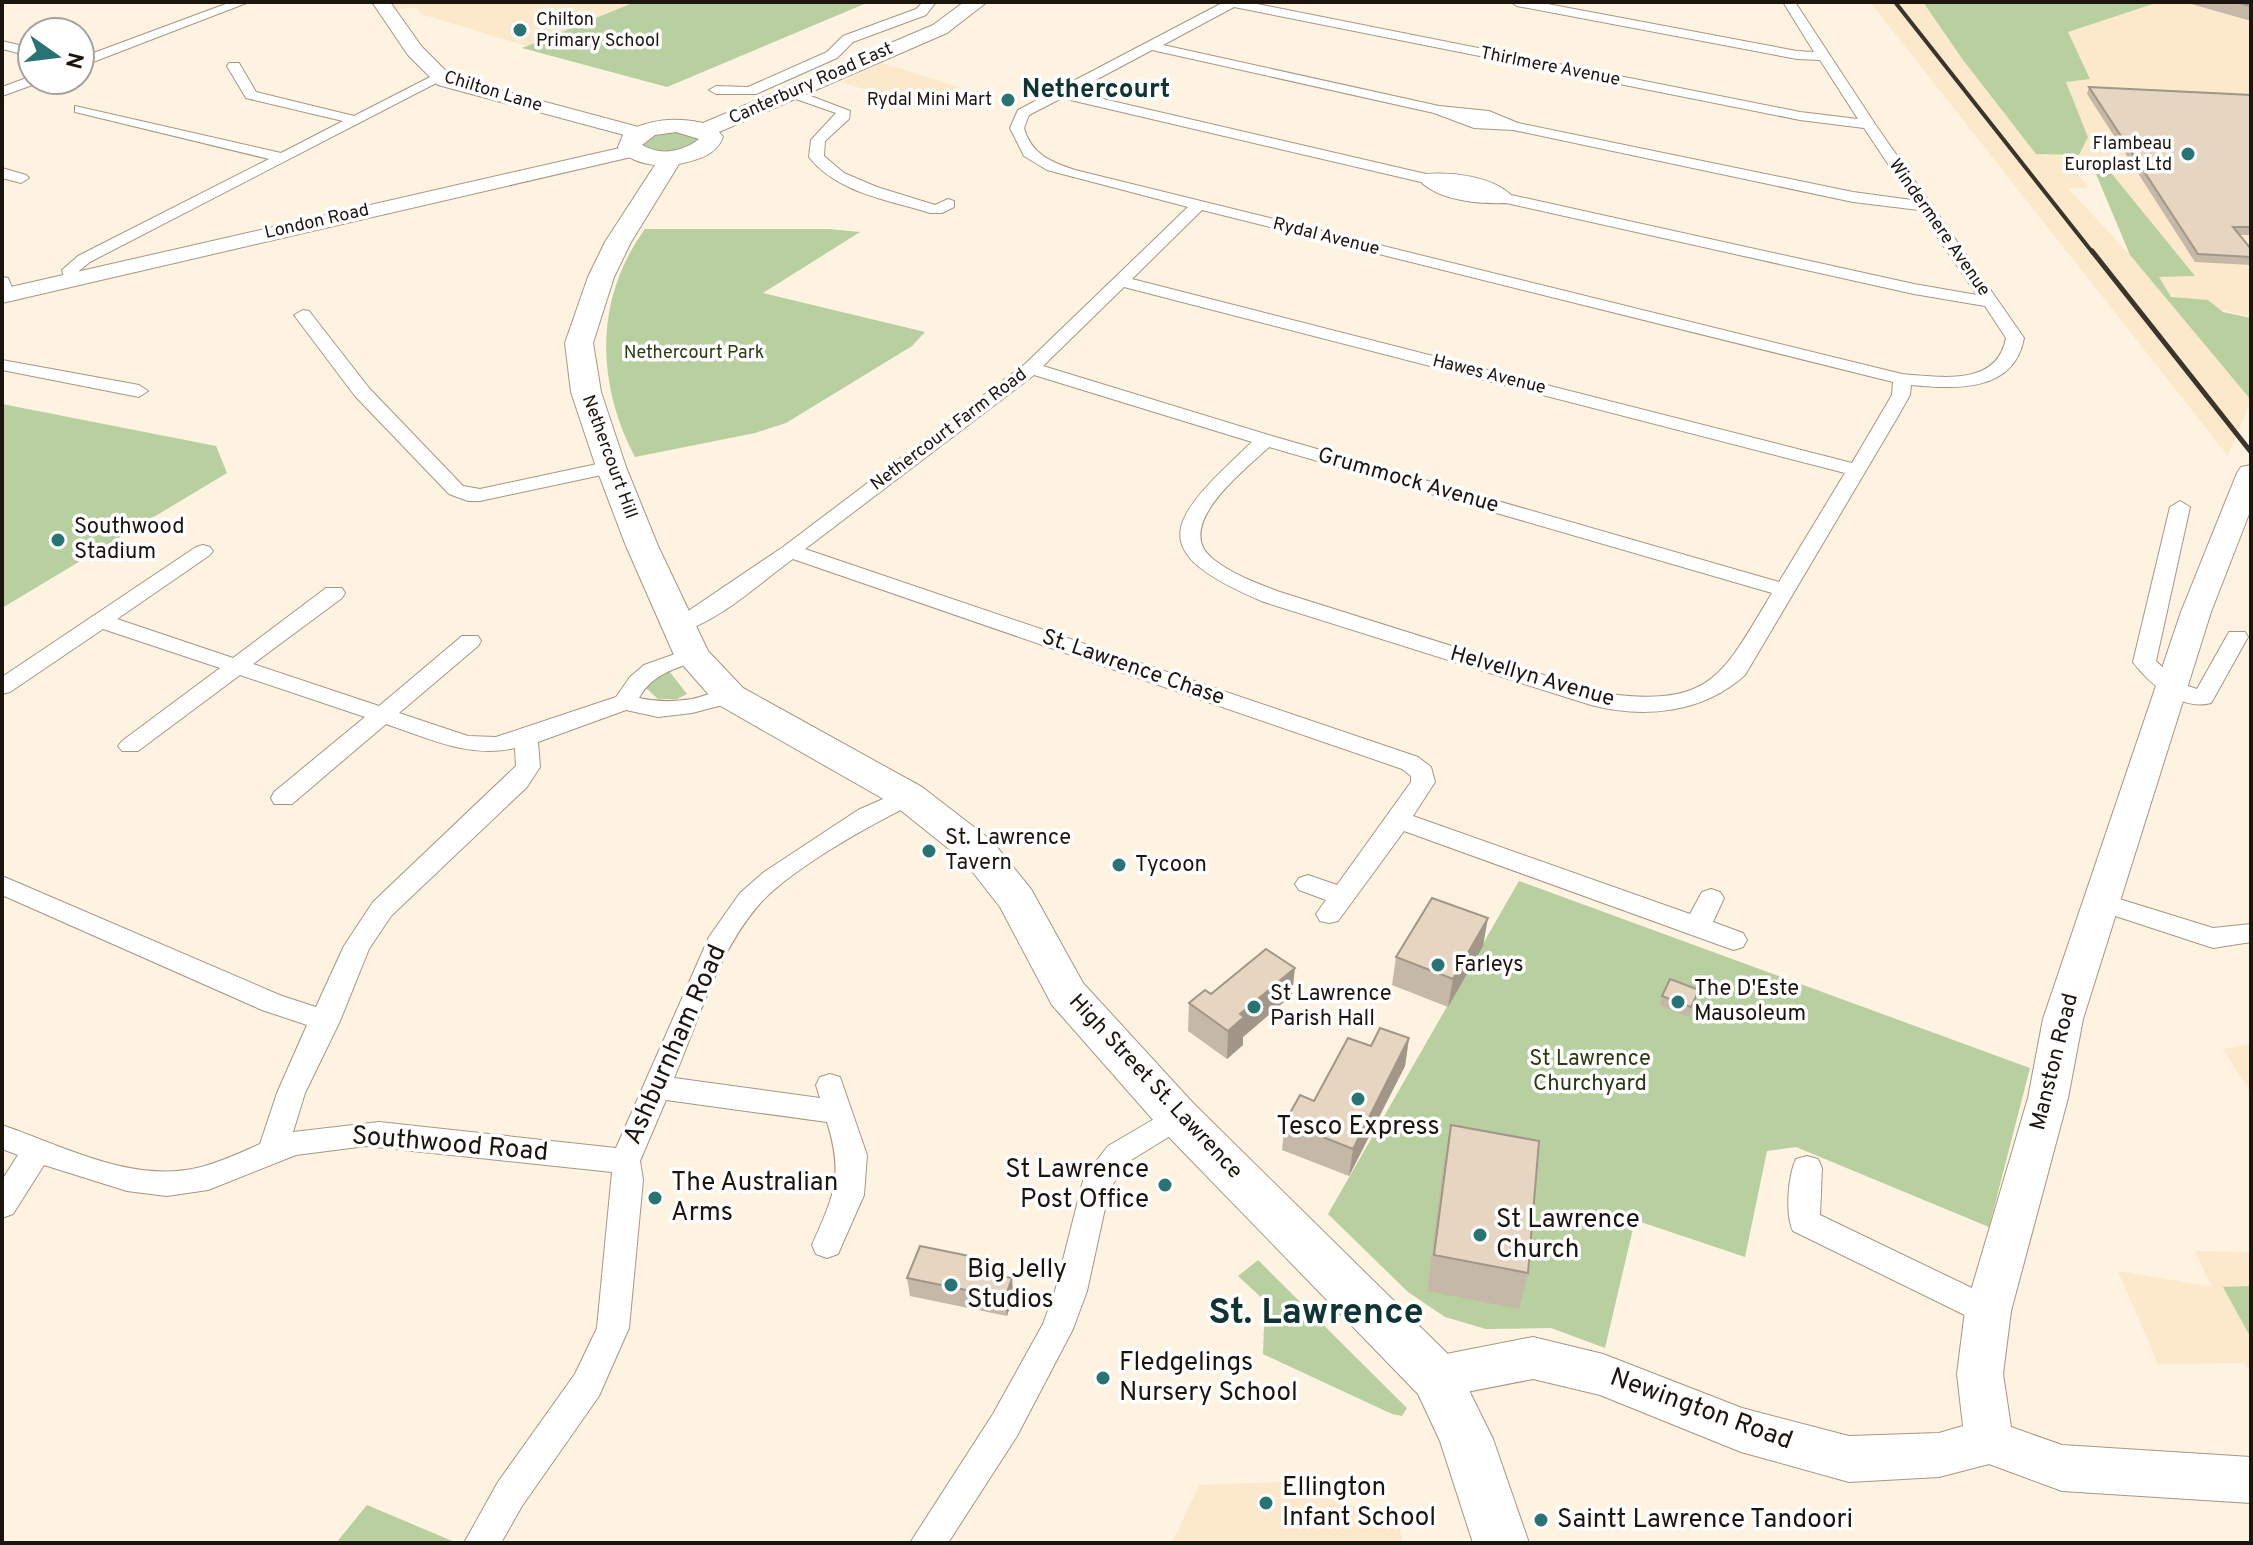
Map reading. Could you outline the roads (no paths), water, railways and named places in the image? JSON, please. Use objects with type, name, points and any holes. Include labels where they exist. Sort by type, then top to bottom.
[{"type":"main road","name":"Chilton Lane","points":[[381,2],[415,51],[439,78],[636,142]]},
{"type":"main road","name":"Canterbury Road East","points":[[912,40],[965,2]]},
{"type":"main road","name":"Canterbury Road East","points":[[705,130],[795,94],[952,22],[977,2]]},
{"type":"main road","points":[[676,125],[705,130],[711,137],[704,148],[670,157],[648,157],[636,142],[676,125]]},
{"type":"main road","name":"London Road","points":[[4,291],[72,280],[636,142]]},
{"type":"main road","name":"Nethercourt Hill","points":[[670,157],[618,242],[601,277],[579,343],[586,392],[611,467],[685,640]]},
{"type":"main road","name":"Manston Road","points":[[1989,1442],[1980,1374],[1988,1311],[2048,1098],[2063,1019],[2196,612],[2251,473]]},
{"type":"main road","name":"High Street St. Lawrence","points":[[685,640],[730,696],[908,796],[978,851],[1017,899],[1067,994],[1178,1117],[1436,1377],[1466,1439],[1501,1543]]},
{"type":"main road","name":"Newington Road","points":[[1436,1377],[1533,1358],[1563,1363],[1603,1375],[1741,1430],[1849,1459],[1939,1455],[1989,1442]]},
{"type":"main road","points":[[1989,1442],[2062,1468],[2251,1480]]},
{"type":"street","points":[[96,57],[243,2]]},
{"type":"street","points":[[716,90],[751,91],[832,55],[848,39],[915,15],[930,2]]},
{"type":"street","name":"Rydal Avenue","points":[[1234,2],[1058,93],[1020,117],[1017,128],[1019,138],[1028,153],[1045,165],[1070,173],[1902,379]]},
{"type":"street","name":"Thirlmere Avenue","points":[[1234,2],[1800,116],[1868,124]]},
{"type":"street","points":[[1517,2],[1797,55],[1824,56]]},
{"type":"street","name":"Windermere Avenue","points":[[1789,2],[1922,206],[2015,338],[2015,351],[2008,362],[1995,372],[1959,382],[1902,379]]},
{"type":"street","points":[[867,31],[912,40]]},
{"type":"street","points":[[1151,46],[1439,110],[1447,116],[1498,127],[1513,126],[1853,197],[1922,206]]},
{"type":"street","points":[[230,70],[251,95],[355,120]]},
{"type":"street","points":[[72,280],[70,270],[84,259],[439,78]]},
{"type":"street","points":[[1058,93],[1426,179],[1444,178],[1498,190],[1506,198],[1928,292],[1990,302]]},
{"type":"street","points":[[795,94],[843,111],[844,116],[818,140],[816,157],[823,167],[852,182],[936,210],[948,204]]},
{"type":"street","points":[[80,109],[283,158]]},
{"type":"street","name":"Nethercourt Farm Road","points":[[625,702],[633,684],[685,640],[712,607],[1031,368],[1198,206]]},
{"type":"street","name":"Hawes Avenue","points":[[1121,281],[1857,470]]},
{"type":"street","points":[[303,315],[362,392],[456,490],[468,495],[480,495],[611,467]]},
{"type":"street","points":[[2,365],[139,391]]},
{"type":"street","name":"Grummock Avenue","points":[[1031,368],[1265,440],[1785,590]]},
{"type":"street","name":"Helvellyn Avenue","points":[[1265,440],[1201,502],[1189,522],[1190,547],[1205,566],[1239,585],[1272,597],[1599,700],[1633,705],[1665,704],[1720,687],[1737,670],[1901,395],[1902,379]]},
{"type":"street","points":[[2180,507],[2144,662],[2171,688],[2203,698],[2237,637]]},
{"type":"street","points":[[2,687],[203,551]]},
{"type":"street","name":"St. Lawrence Chase","points":[[790,551],[1410,763],[1423,773],[1423,782],[1399,820],[1335,905],[1308,884]]},
{"type":"street","points":[[130,746],[334,593]]},
{"type":"street","points":[[99,620],[466,743],[496,745],[526,738],[625,702],[658,710],[692,706],[730,696]]},
{"type":"street","points":[[283,798],[470,641]]},
{"type":"street","points":[[273,1150],[291,1093],[326,1021],[357,946],[382,909],[518,781],[528,767],[526,738]]},
{"type":"street","name":"Ashburnham Road","points":[[482,1543],[510,1494],[587,1385],[613,1328],[627,1191],[625,1161],[722,937],[749,899],[773,878],[867,816],[908,796]]},
{"type":"street","points":[[1399,820],[1734,940]]},
{"type":"street","points":[[2,885],[272,1003],[326,1021]]},
{"type":"street","points":[[1698,926],[1711,898]]},
{"type":"street","points":[[2100,902],[2213,938],[2251,933]]},
{"type":"street","points":[[655,1087],[835,1099],[852,1155],[849,1195],[827,1245]]},
{"type":"street","points":[[928,1543],[1005,1425],[1057,1329],[1071,1291],[1095,1186],[1118,1154],[1178,1117]]},
{"type":"street","name":"Southwood Road","points":[[2,1137],[127,1178],[166,1184],[202,1180],[241,1168],[273,1150],[339,1136],[379,1134],[625,1161]]},
{"type":"street","points":[[2,1205],[38,1150]]},
{"type":"street","points":[[1807,1168],[1804,1222],[1988,1311]]},
{"type":"railway","points":[[1895,2],[2093,253]]},
{"type":"railway","points":[[2092,251],[2251,452]]},
{"type":"place","name":"Chilton Primary School","points":[[520,30]]},
{"type":"place","name":"Rydal Mini Mart","points":[[1008,100]]},
{"type":"place","name":"Flambeau Europlast Ltd","points":[[2188,154]]},
{"type":"place","name":"Southwood Stadium","points":[[58,540]]},
{"type":"place","name":"St. Lawrence Tavern","points":[[929,851]]},
{"type":"place","name":"Tycoon","points":[[1119,865]]},
{"type":"place","name":"Farleys","points":[[1438,965]]},
{"type":"place","name":"The D'Este Mausoleum","points":[[1678,1002]]},
{"type":"place","name":"St Lawrence Parish Hall","points":[[1254,1007]]},
{"type":"place","name":"Tesco Express","points":[[1358,1099]]},
{"type":"place","name":"St Lawrence Post Office","points":[[1165,1185]]},
{"type":"place","name":"The Australian Arms","points":[[655,1198]]},
{"type":"place","name":"St Lawrence Church","points":[[1480,1235]]},
{"type":"place","name":"Big Jelly Studios","points":[[951,1285]]},
{"type":"place","name":"Fledgelings Nursery School","points":[[1103,1378]]},
{"type":"place","name":"Ellington Infant School","points":[[1266,1503]]},
{"type":"place","name":"Saintt Lawrence Tandoori","points":[[1541,1520]]},
{"type":"district","name":"Nethercourt","points":[[1096,90]]},
{"type":"district","name":"St. Lawrence","points":[[1316,1314]]},
{"type":"park label","name":"Nethercourt Park","points":[[694,353]]},
{"type":"park label","name":"St Lawrence Churchyard","points":[[1590,1072]]}]
